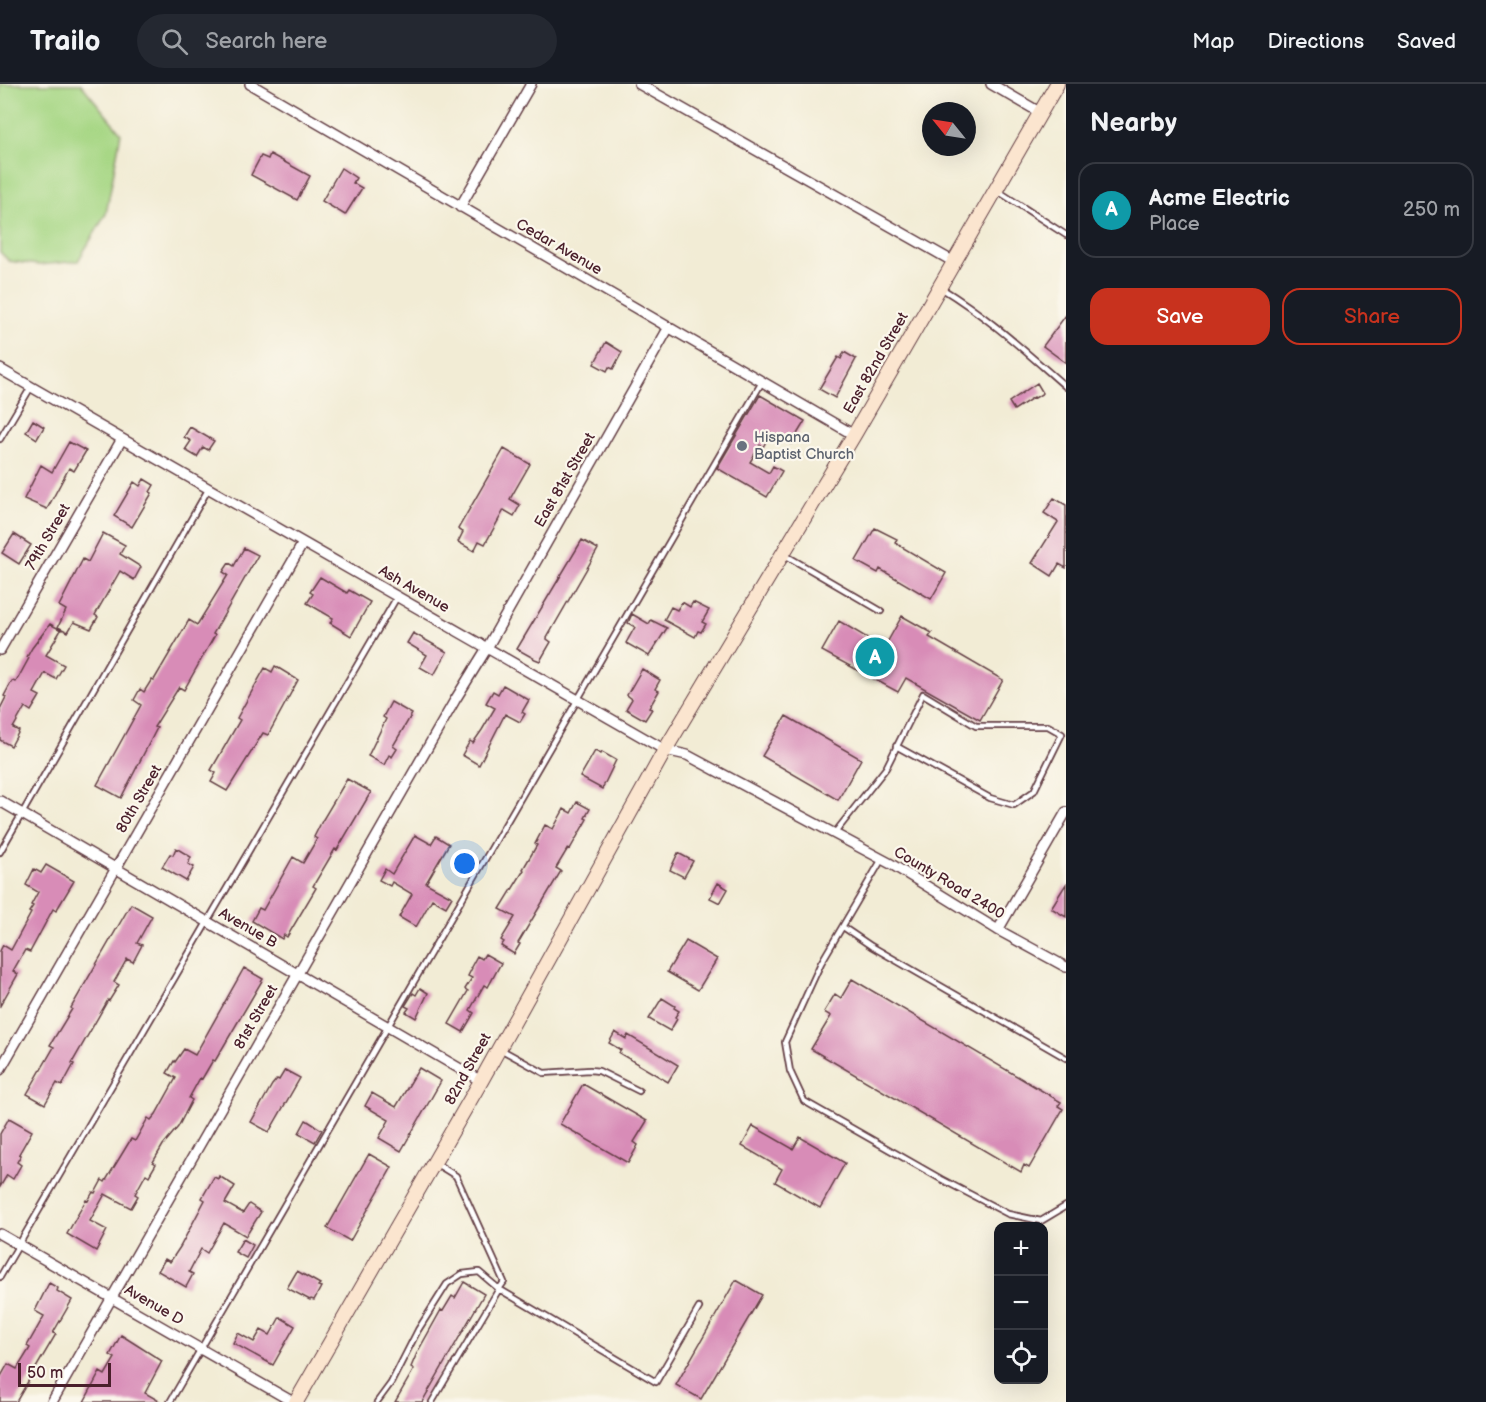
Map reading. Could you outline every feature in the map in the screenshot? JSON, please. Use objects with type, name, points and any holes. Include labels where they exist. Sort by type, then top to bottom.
[{"type":"street","name":"Cedar Avenue","points":[[250,84],[854,435]]},
{"type":"street","points":[[460,207],[531,84]]},
{"type":"street","points":[[639,84],[954,262]]},
{"type":"street","points":[[991,84],[1041,113]]},
{"type":"street","name":"East 82nd Street","points":[[665,750],[854,435],[1057,84]]},
{"type":"street","name":"East 81st Street","points":[[487,648],[669,327]]},
{"type":"street","name":"Ash Avenue","points":[[0,369],[665,750],[687,755],[816,825]]},
{"type":"street","name":"79th Street","points":[[0,650],[122,439]]},
{"type":"street","name":"80th Street","points":[[0,1070],[303,543]]},
{"type":"street","name":"81st Street","points":[[52,1402],[455,699],[487,648]]},
{"type":"street","name":"82nd Street","points":[[294,1402],[481,1081],[665,750]]},
{"type":"street","name":"Avenue B","points":[[0,801],[481,1081]]},
{"type":"street","points":[[998,930],[1066,812]]},
{"type":"street","name":"County Road 2400","points":[[816,825],[882,859],[998,930],[1066,967]]},
{"type":"street","name":"Avenue D","points":[[0,1234],[294,1402]]},
{"type":"lane","points":[[996,190],[1066,235]]},
{"type":"lane","points":[[939,287],[968,304],[1066,387]]},
{"type":"lane","points":[[170,1402],[762,381]]},
{"type":"lane","points":[[0,439],[31,387]]},
{"type":"lane","points":[[0,852],[209,488]]},
{"type":"lane","points":[[782,554],[881,611]]},
{"type":"lane","points":[[0,1277],[397,597]]},
{"type":"lane","points":[[834,834],[886,768],[896,746],[922,694],[976,726],[1048,726],[1062,734],[1034,791],[1014,805],[990,798],[896,746]]},
{"type":"lane","points":[[882,859],[821,963],[785,1042],[790,1071],[804,1101],[941,1179],[1008,1214],[1041,1221],[1066,1206]]},
{"type":"lane","points":[[843,927],[871,946],[1066,1058]]},
{"type":"lane","points":[[499,1048],[544,1073],[599,1071],[639,1091]]},
{"type":"lane","points":[[432,1402],[504,1282],[456,1176],[434,1163]]},
{"type":"lane","points":[[377,1402],[391,1383],[418,1330],[447,1284],[462,1274],[479,1272],[499,1289],[656,1382],[699,1308]]},
{"type":"green space","points":[[0,84],[81,84],[121,133],[106,214],[78,261],[39,265],[9,261],[0,252]]},
{"type":"building","points":[[270,154],[310,176],[297,200],[251,175],[261,156],[268,159]]},
{"type":"building","points":[[341,168],[356,178],[353,183],[362,188],[345,215],[322,201]]},
{"type":"building","points":[[1066,315],[1066,363],[1043,346]]},
{"type":"building","points":[[606,342],[622,352],[613,369],[609,367],[607,371],[594,364]]},
{"type":"building","points":[[844,352],[856,359],[835,398],[819,389],[838,357],[841,359]]},
{"type":"building","points":[[1037,383],[1043,393],[1014,410],[1009,402]]},
{"type":"building","name":"Hispana Baptist Church","points":[[760,395],[805,421],[791,444],[771,433],[763,447],[760,445],[750,462],[769,473],[773,466],[782,471],[767,497],[717,468]]},
{"type":"building","points":[[33,420],[44,427],[37,439],[26,432]]},
{"type":"building","points":[[190,427],[214,441],[208,450],[203,447],[197,457],[185,450],[191,441],[184,437]]},
{"type":"building","points":[[69,442],[86,451],[74,471],[69,468],[47,509],[24,499],[41,465],[52,472]]},
{"type":"building","points":[[504,449],[530,464],[510,499],[520,505],[514,516],[504,510],[485,544],[479,541],[474,551],[458,542],[463,532],[458,529]]},
{"type":"building","points":[[144,479],[154,485],[150,492],[152,493],[132,527],[114,516],[134,482],[140,486]]},
{"type":"building","points":[[1054,498],[1066,505],[1066,568],[1059,564],[1052,576],[1032,563],[1058,522],[1044,513]]},
{"type":"building","points":[[875,528],[897,539],[895,543],[946,573],[931,599],[880,569],[878,573],[856,561]]},
{"type":"building","points":[[103,533],[125,545],[120,554],[141,567],[134,580],[120,571],[95,615],[98,617],[91,629],[74,622],[68,632],[58,627],[66,610],[59,606],[83,559],[88,562]]},
{"type":"building","points":[[14,534],[31,545],[19,564],[2,553]]},
{"type":"building","points":[[582,540],[598,549],[547,638],[551,642],[540,661],[517,649]]},
{"type":"building","points":[[244,548],[258,555],[184,690],[179,687],[154,727],[157,728],[121,798],[97,785],[141,705],[134,700],[140,689],[144,692],[152,679],[154,680],[189,620],[197,625],[228,575],[223,572],[229,563],[234,566]]},
{"type":"building","points":[[320,577],[347,593],[349,590],[370,602],[351,636],[330,623],[333,618],[307,603],[313,594],[310,592]]},
{"type":"building","points":[[682,602],[690,607],[693,602],[709,610],[702,622],[706,624],[695,637],[664,620],[671,607],[677,610]]},
{"type":"building","points":[[632,614],[649,624],[651,620],[667,628],[649,656],[626,643],[635,627],[628,623]]},
{"type":"building","points":[[902,616],[932,633],[929,637],[1003,680],[980,720],[906,678],[898,692],[822,651],[839,621],[884,648]]},
{"type":"building","points":[[50,624],[61,630],[46,655],[64,665],[56,679],[45,673],[34,693],[40,696],[31,711],[25,707],[13,728],[19,731],[11,746],[0,740],[0,709],[6,697],[4,696],[12,681],[16,682],[32,648]]},
{"type":"building","points":[[413,633],[447,652],[434,675],[420,667],[427,655],[407,643]]},
{"type":"building","points":[[275,666],[298,680],[268,735],[263,733],[227,791],[211,782],[216,773],[211,770],[240,720],[237,718],[265,668],[272,672]]},
{"type":"building","points":[[642,669],[660,680],[655,689],[659,691],[645,720],[626,709],[632,699],[627,695]]},
{"type":"building","points":[[503,685],[529,700],[522,712],[525,714],[520,722],[505,714],[479,765],[462,755],[470,741],[473,743],[495,708],[486,703],[493,691],[498,694]]},
{"type":"building","points":[[391,702],[412,714],[393,746],[397,749],[392,757],[389,755],[384,765],[368,756],[386,719],[383,717]]},
{"type":"building","points":[[786,716],[861,759],[838,800],[762,756]]},
{"type":"building","points":[[595,751],[601,754],[602,752],[616,760],[602,789],[580,777]]},
{"type":"building","points":[[347,779],[371,792],[313,886],[316,888],[287,937],[284,935],[282,939],[252,921],[259,908],[263,910],[293,857],[303,863],[317,839],[314,837],[322,821]]},
{"type":"building","points":[[577,802],[590,809],[585,818],[587,819],[556,868],[561,871],[518,943],[520,944],[514,954],[501,946],[504,942],[501,940],[515,917],[500,909],[524,870],[545,825],[553,829],[564,809],[571,813]]},
{"type":"building","points":[[415,835],[431,844],[436,836],[449,844],[426,883],[452,897],[446,907],[432,899],[416,927],[399,917],[412,894],[392,882],[390,886],[379,880],[385,869],[392,874]]},
{"type":"building","points":[[176,848],[191,857],[188,864],[194,867],[186,881],[162,867]]},
{"type":"building","points":[[678,853],[693,861],[684,877],[670,870]]},
{"type":"building","points":[[46,865],[74,881],[56,911],[53,909],[30,952],[25,950],[13,971],[18,974],[0,1006],[0,951],[3,945],[11,950],[31,913],[29,912],[33,906],[31,905],[38,892],[26,885],[34,869],[41,873]]},
{"type":"building","points":[[718,883],[728,889],[720,903],[710,898]]},
{"type":"building","points":[[1066,884],[1066,917],[1051,908]]},
{"type":"building","points":[[131,904],[152,916],[137,943],[142,945],[133,962],[127,959],[114,982],[119,985],[72,1063],[74,1064],[62,1086],[57,1083],[45,1104],[27,1094],[54,1047],[50,1045]]},
{"type":"building","points":[[686,941],[717,959],[698,990],[667,972]]},
{"type":"building","points":[[485,954],[501,963],[488,987],[484,985],[470,1010],[474,1013],[463,1032],[449,1024],[468,991],[465,989],[472,978],[468,976],[471,967],[477,956],[482,959]]},
{"type":"building","points":[[244,968],[263,979],[215,1061],[213,1060],[202,1079],[200,1078],[189,1098],[192,1100],[178,1127],[163,1145],[153,1162],[156,1164],[149,1176],[146,1174],[135,1194],[138,1196],[131,1208],[105,1194],[90,1221],[107,1230],[96,1251],[67,1234],[86,1200],[88,1201],[93,1192],[95,1193],[102,1180],[105,1182],[131,1139],[135,1141],[148,1118],[151,1120],[156,1114],[176,1078],[167,1073],[174,1061],[184,1049],[195,1055]]},
{"type":"building","points":[[852,979],[1061,1102],[1058,1106],[1063,1109],[1029,1168],[1024,1165],[1021,1172],[811,1049],[831,1016],[824,1012],[835,994],[841,998]]},
{"type":"building","points":[[420,988],[428,993],[416,1018],[406,1012],[409,1008],[405,1006],[413,993],[416,995]]},
{"type":"building","points":[[662,998],[679,1011],[670,1031],[649,1019]]},
{"type":"building","points":[[615,1032],[626,1039],[628,1035],[678,1065],[668,1082],[619,1053],[621,1050],[609,1043]]},
{"type":"building","points":[[419,1068],[441,1081],[401,1151],[379,1138],[389,1120],[365,1106],[372,1093],[396,1107]]},
{"type":"building","points":[[285,1070],[300,1078],[269,1132],[251,1122],[272,1085],[277,1079],[279,1080]]},
{"type":"building","points":[[583,1084],[647,1121],[634,1142],[638,1145],[628,1163],[560,1124]]},
{"type":"building","points":[[9,1118],[32,1131],[19,1154],[21,1155],[17,1162],[21,1165],[13,1179],[7,1175],[0,1187],[0,1134]]},
{"type":"building","points":[[306,1120],[322,1130],[315,1142],[299,1133]]},
{"type":"building","points":[[753,1126],[793,1149],[800,1137],[845,1163],[820,1208],[775,1182],[782,1169],[742,1146]]},
{"type":"building","points":[[369,1154],[392,1167],[350,1241],[327,1228]]},
{"type":"building","points":[[219,1176],[235,1186],[225,1203],[243,1213],[249,1204],[261,1212],[246,1236],[224,1223],[207,1253],[201,1249],[189,1272],[193,1274],[186,1287],[158,1271],[165,1259],[170,1262],[180,1247],[205,1200],[202,1198],[214,1177],[218,1179]]},
{"type":"building","points":[[243,1239],[253,1245],[246,1258],[235,1252]]},
{"type":"building","points":[[297,1271],[320,1284],[318,1286],[321,1287],[314,1300],[287,1288]]},
{"type":"building","points":[[736,1280],[762,1295],[701,1399],[676,1385]]},
{"type":"building","points":[[464,1282],[484,1294],[422,1402],[395,1402],[414,1369],[411,1367],[417,1353],[441,1310],[443,1311],[452,1296],[455,1298]]},
{"type":"building","points":[[49,1283],[72,1300],[53,1333],[56,1334],[16,1402],[0,1402],[0,1378],[8,1364],[17,1369],[30,1348],[27,1346],[44,1316],[35,1311]]},
{"type":"building","points":[[280,1317],[295,1326],[273,1365],[233,1343],[238,1333],[254,1342],[261,1330],[270,1335]]},
{"type":"building","points":[[121,1335],[162,1361],[145,1393],[161,1402],[84,1402],[100,1372],[105,1375],[115,1358],[110,1355]]},
{"type":"place","name":"Hispana Baptist Church","points":[[742,446]]},
{"type":"place","name":"Acme Electric","points":[[875,657]]}]
